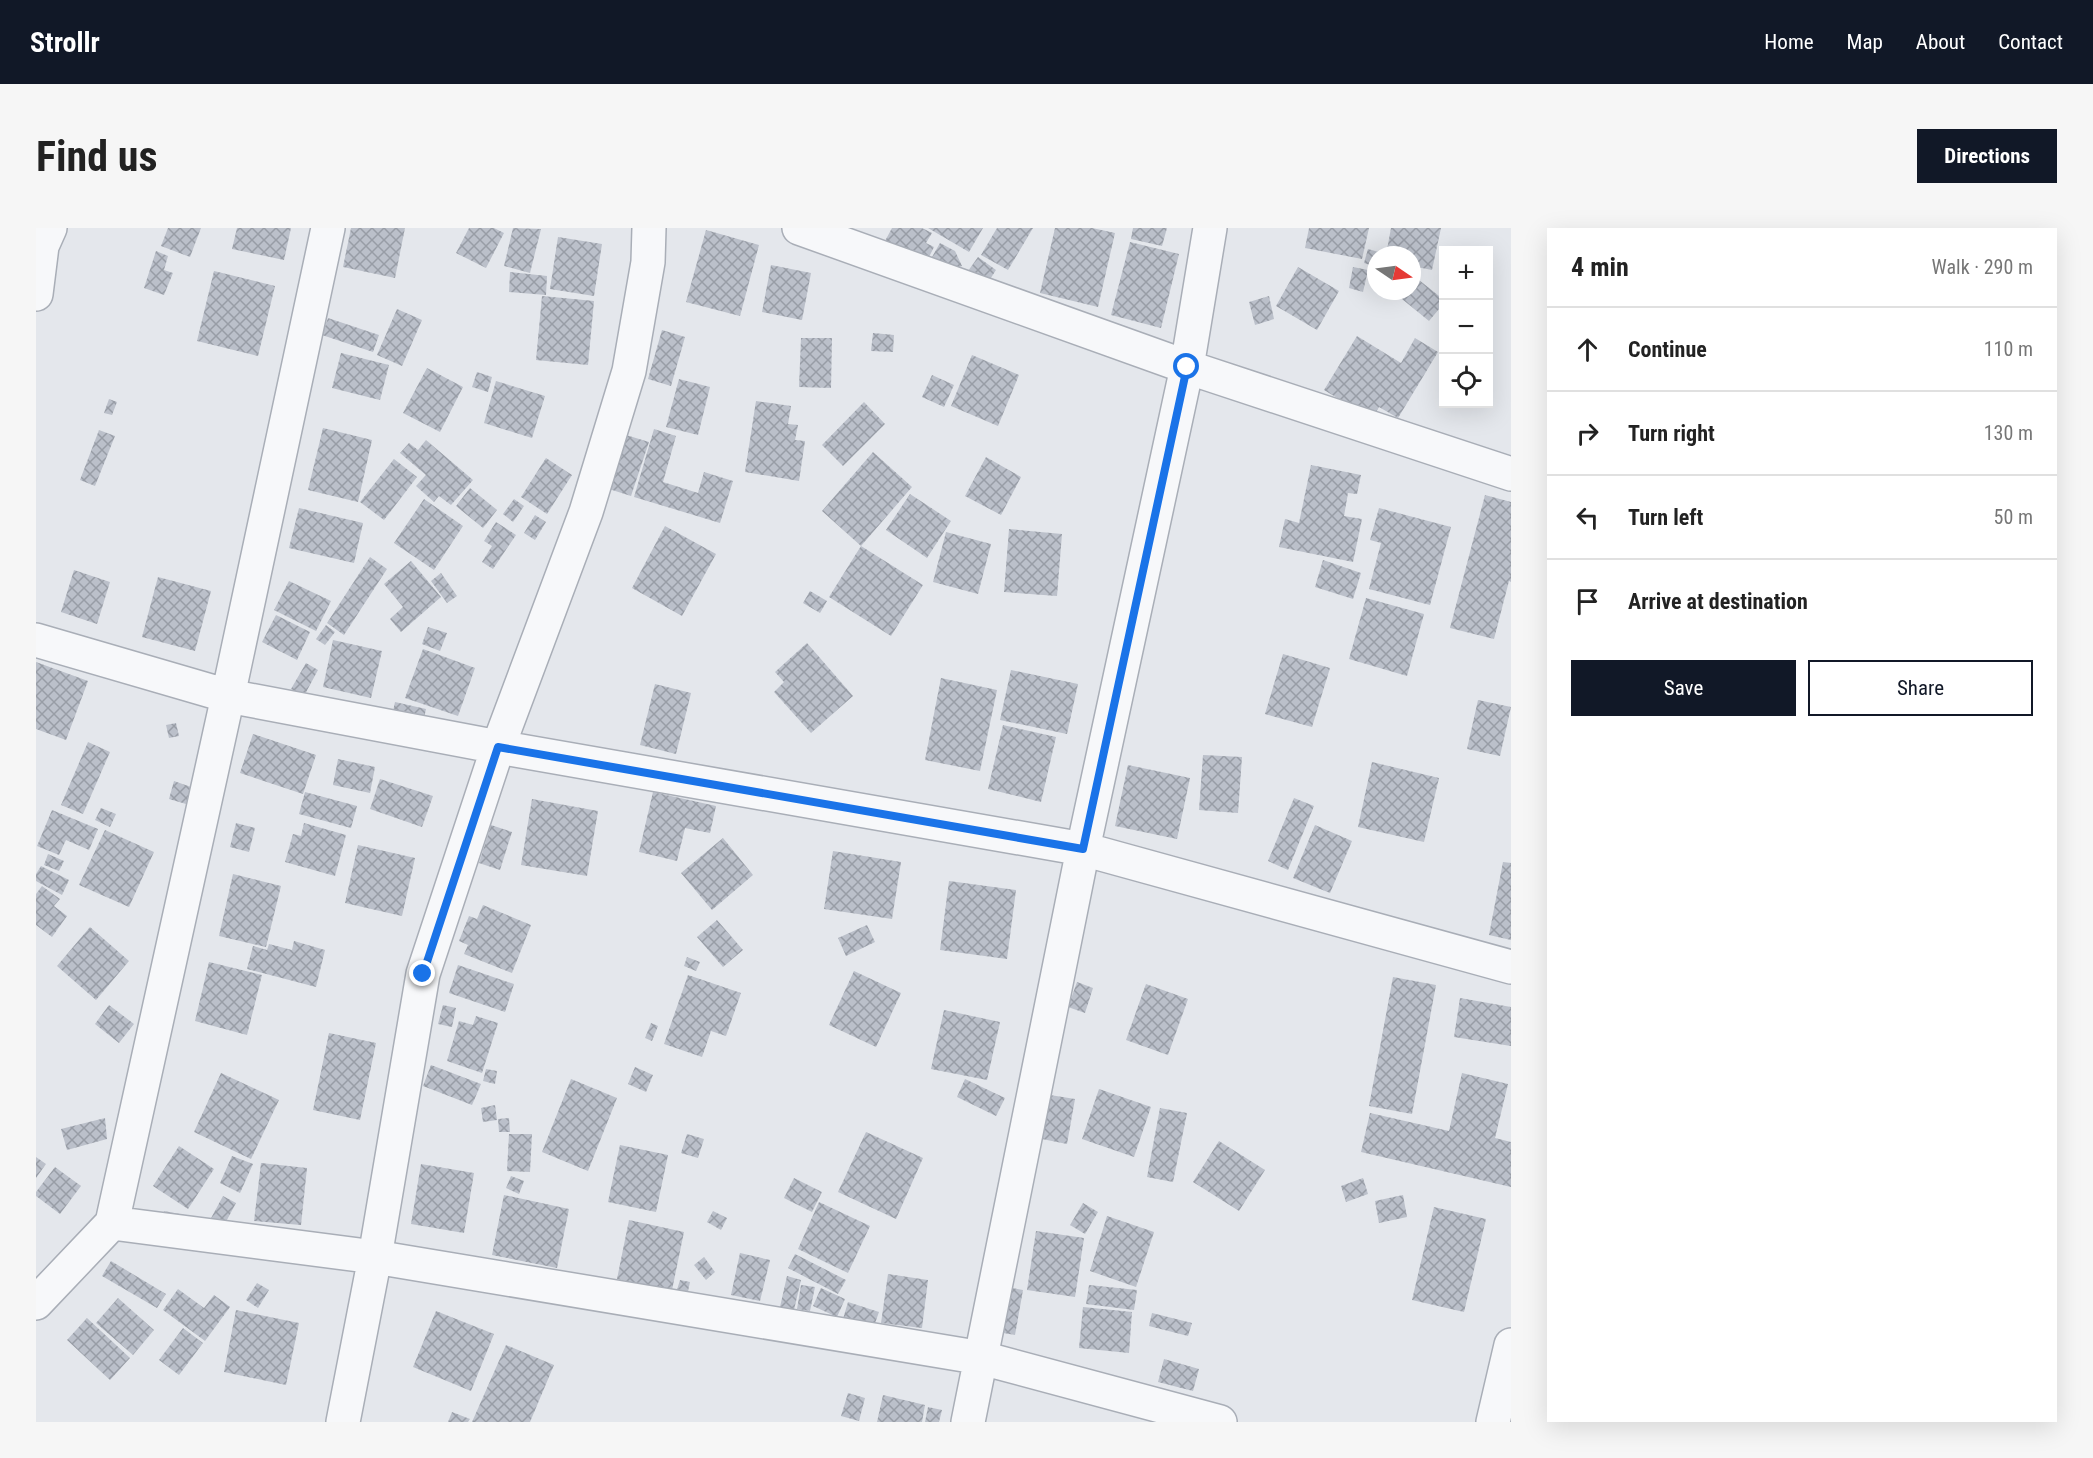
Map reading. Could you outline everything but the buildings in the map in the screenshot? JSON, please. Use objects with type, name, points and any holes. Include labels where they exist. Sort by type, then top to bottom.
[{"type":"street","points":[[36,294],[42,246],[50,228]]},
{"type":"street","points":[[36,1303],[112,1222],[328,228]]},
{"type":"street","points":[[342,1422],[375,1257],[423,974],[498,747],[586,512],[629,371],[648,262],[649,228]]},
{"type":"street","points":[[799,228],[1187,367],[1511,474]]},
{"type":"street","points":[[968,1422],[1083,849],[1187,367],[1210,228]]},
{"type":"street","points":[[36,640],[228,696],[498,747],[1083,849],[1511,967]]},
{"type":"street","points":[[112,1222],[375,1257],[982,1358],[1220,1422]]},
{"type":"street","points":[[1493,1422],[1511,1345]]},
{"type":"route","points":[[423,974],[498,747],[1083,849],[1187,367]]}]
